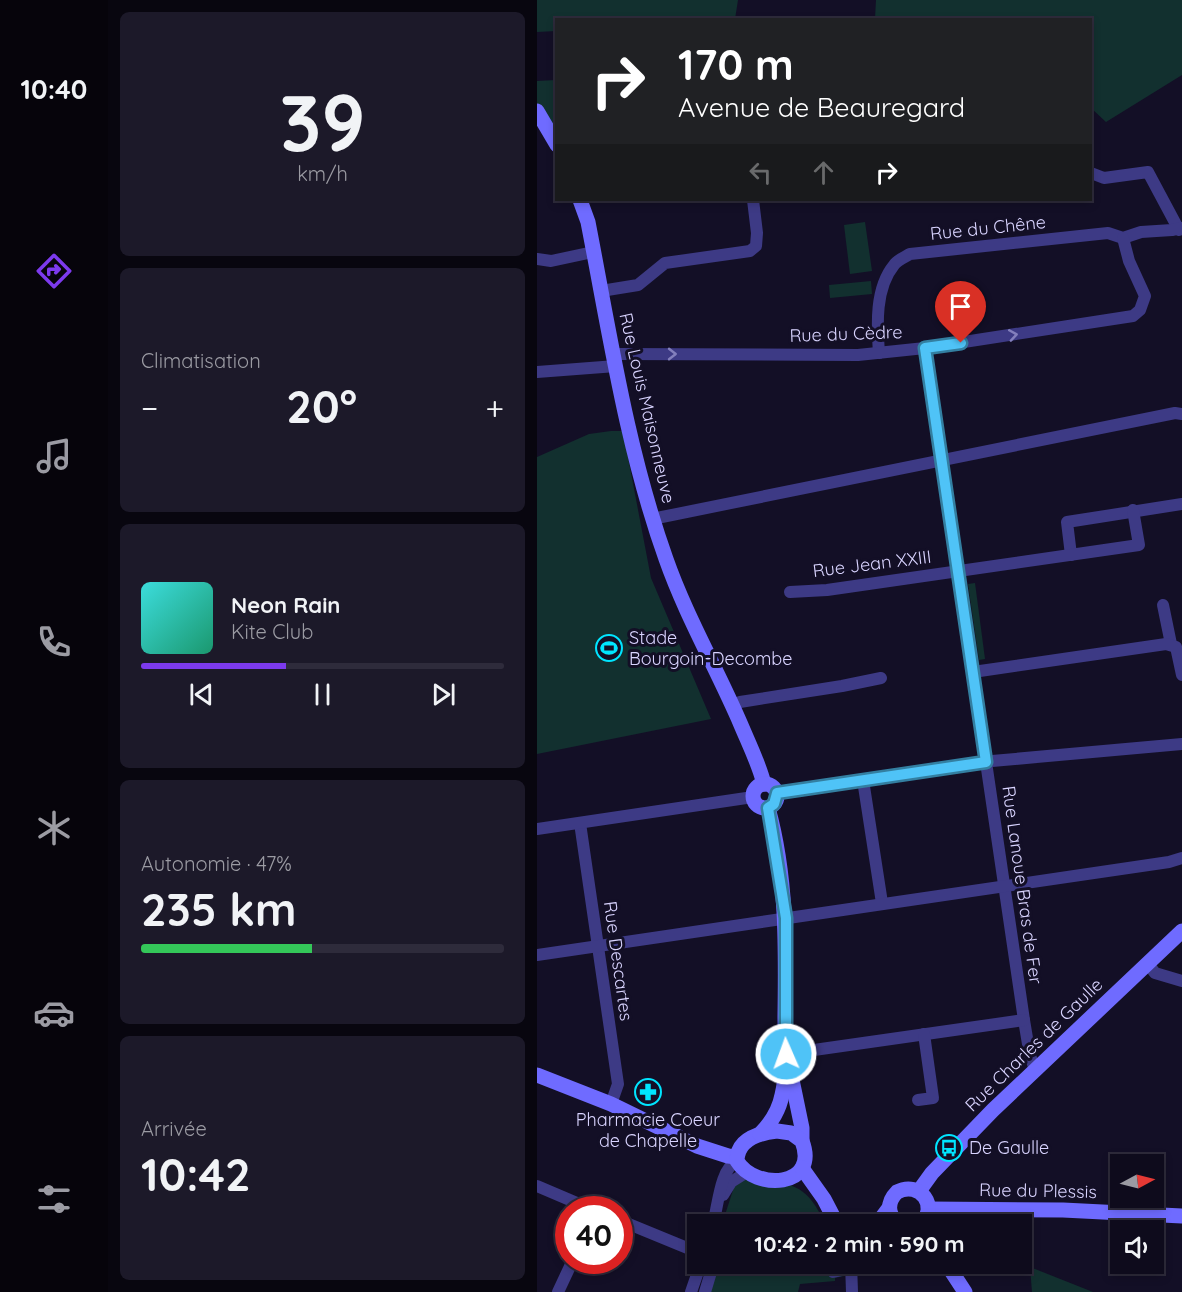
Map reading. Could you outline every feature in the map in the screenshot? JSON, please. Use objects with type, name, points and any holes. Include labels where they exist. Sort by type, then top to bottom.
[{"type":"street","points":[[537,111],[553,138]]},
{"type":"street","points":[[1092,173],[1104,178],[1148,172],[1180,229]]},
{"type":"street","name":"Rue Louis Maisonneuve","points":[[580,201],[588,222],[636,465],[652,519],[666,561],[692,623],[752,749],[763,784]]},
{"type":"street","points":[[601,291],[638,285],[665,262],[750,251],[756,246],[757,233],[753,201]]},
{"type":"street","name":"Rue du Chêne","points":[[879,353],[877,322],[884,285],[894,264],[910,254],[1108,233],[1123,238],[1141,232],[1180,229]]},
{"type":"street","name":"Rue du Cèdre","points":[[537,372],[615,360],[858,355],[925,348],[1133,316],[1140,310],[1145,296],[1129,261],[1123,238]]},
{"type":"street","points":[[537,259],[551,261],[593,252]]},
{"type":"street","name":"Rue Lanoue Bras de Fer","points":[[925,348],[1024,1020],[1030,1056],[1035,1069]]},
{"type":"street","points":[[652,519],[941,459],[1175,413],[1182,414]]},
{"type":"street","points":[[1071,555],[1067,522],[1182,504]]},
{"type":"street","name":"Rue Jean XXIII","points":[[790,592],[827,590],[1139,544],[1133,510]]},
{"type":"street","points":[[1163,605],[1171,644]]},
{"type":"street","points":[[973,672],[1171,644],[1176,647],[1179,654],[1182,675]]},
{"type":"street","points":[[733,705],[881,678]]},
{"type":"street","points":[[777,793],[986,762],[1182,744]]},
{"type":"street","points":[[863,780],[882,903]]},
{"type":"street","points":[[763,784],[773,787],[777,793],[774,804],[768,808],[758,806],[753,797],[757,787],[763,784]]},
{"type":"street","points":[[537,829],[753,797]]},
{"type":"street","points":[[716,1214],[719,1201],[740,1163],[741,1146],[768,1127],[779,1107],[784,1084],[786,918],[768,808]]},
{"type":"street","name":"Rue Descartes","points":[[580,823],[618,1084],[611,1104]]},
{"type":"street","points":[[537,955],[1169,862],[1182,858]]},
{"type":"street","name":"Rue Charles de Gaulle","points":[[919,1191],[932,1173],[1035,1069],[1182,931]]},
{"type":"street","points":[[1148,964],[1155,973],[1182,981]]},
{"type":"street","points":[[786,1054],[1024,1020]]},
{"type":"street","points":[[918,1100],[933,1098],[924,1034]]},
{"type":"street","points":[[786,1054],[802,1128],[805,1158],[802,1168],[790,1179]]},
{"type":"street","points":[[537,1075],[611,1104],[697,1146],[728,1156],[767,1179],[790,1179],[807,1189],[818,1201],[825,1214]]},
{"type":"street","points":[[760,1134],[785,1131],[802,1141]]},
{"type":"street","points":[[802,1168],[832,1214]]},
{"type":"street","points":[[537,1186],[560,1196]]},
{"type":"street","points":[[884,1214],[897,1192],[911,1188],[919,1191],[925,1197],[925,1214]]},
{"type":"street","points":[[889,1208],[891,1214]]},
{"type":"street","name":"Rue du Plessis","points":[[1002,1214],[1063,1210],[1182,1216]]},
{"type":"street","points":[[633,1226],[687,1248]]},
{"type":"street","points":[[558,1292],[566,1274]]},
{"type":"street","points":[[691,1292],[697,1274]]},
{"type":"street","points":[[705,1292],[710,1274]]},
{"type":"street","points":[[851,1274],[852,1292]]},
{"type":"street","points":[[953,1274],[965,1292]]},
{"type":"green space","points":[[537,0],[738,0],[735,18],[555,18],[555,31],[537,32]]},
{"type":"green space","points":[[876,0],[1182,0],[1182,75],[1106,122],[1092,109],[1092,18],[875,18]]},
{"type":"green space","points":[[555,80],[555,134],[537,123],[537,81]]},
{"type":"green space","points":[[865,222],[872,271],[850,274],[844,225]]},
{"type":"green space","points":[[871,281],[872,294],[830,298],[829,285]]},
{"type":"green space","name":"Stade Bourgoin-Decombe","points":[[623,431],[651,578],[711,719],[537,754],[537,457],[589,434]]},
{"type":"green space","points":[[975,583],[985,659],[979,660],[968,584]]},
{"type":"green space","points":[[744,1179],[793,1186],[810,1199],[820,1214],[725,1214],[735,1184]]},
{"type":"green space","points":[[1032,1268],[1093,1292],[1032,1292]]},
{"type":"green space","points":[[715,1274],[844,1274],[844,1276],[835,1278],[835,1281],[800,1284],[798,1292],[710,1292]]},
{"type":"place","name":"Stade Bourgoin-Decombe","points":[[609,648]]},
{"type":"place","name":"Pharmacie Coeur de Chapelle","points":[[648,1092]]},
{"type":"place","name":"De Gaulle","points":[[949,1148]]},
{"type":"route","points":[[786,1054],[786,918],[768,808],[774,804],[777,793],[986,762],[925,348],[961,343]]}]
